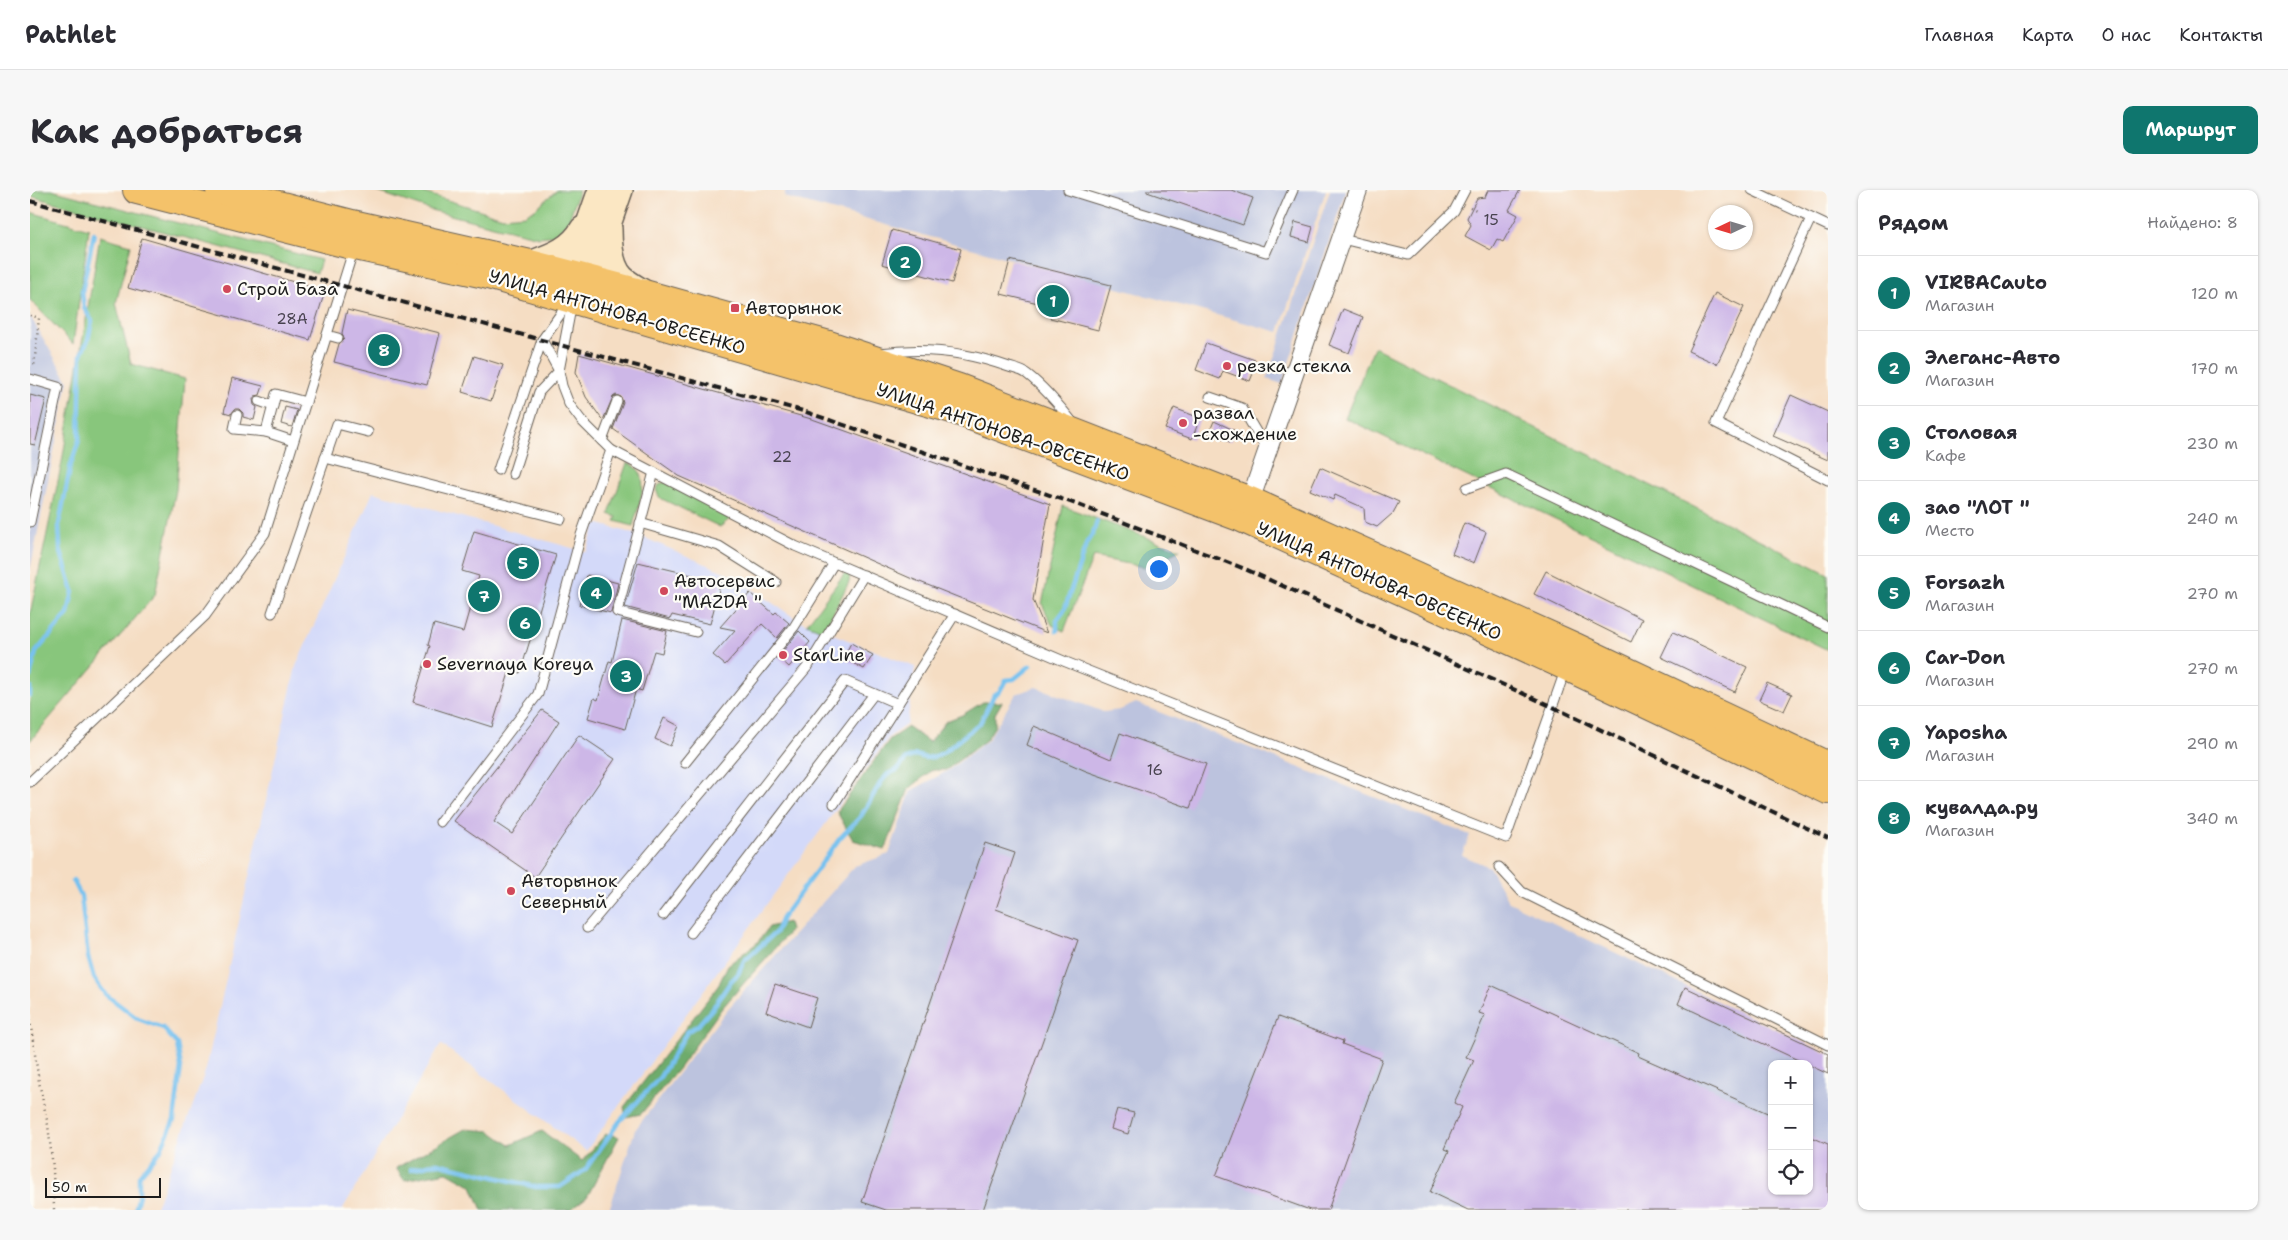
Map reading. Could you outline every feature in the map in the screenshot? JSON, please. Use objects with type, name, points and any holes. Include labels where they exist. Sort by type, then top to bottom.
[{"type":"highway","name":"УЛИЦА АНТОНОВА-ОВСЕЕНКО","points":[[137,190],[357,236],[530,264],[577,284],[840,376],[970,416],[1242,518],[1828,766]]},
{"type":"highway","name":"УЛИЦА АНТОНОВА-ОВСЕЕНКО","points":[[220,190],[357,236],[485,274],[577,284],[648,295],[860,356],[959,388],[1250,501],[1571,656],[1828,790]]},
{"type":"main road","points":[[530,264],[556,255],[576,242],[602,206],[620,190]]},
{"type":"main road","points":[[577,284],[602,206]]},
{"type":"main road","points":[[602,206],[613,263],[622,278],[648,295]]},
{"type":"street","points":[[1250,501],[1358,190]]},
{"type":"lane","points":[[1068,190],[1266,252],[1292,190]]},
{"type":"lane","points":[[1342,238],[1408,256],[1454,211],[1465,190]]},
{"type":"lane","points":[[1752,190],[1828,226]]},
{"type":"lane","points":[[1811,218],[1716,423],[1828,480]]},
{"type":"lane","points":[[30,782],[205,616],[265,533],[357,236]]},
{"type":"lane","points":[[498,470],[542,340],[577,284]]},
{"type":"lane","points":[[513,474],[539,392],[559,371],[577,284]]},
{"type":"lane","points":[[327,335],[338,338]]},
{"type":"lane","points":[[542,340],[559,371],[569,404],[581,420],[611,450],[795,546],[1075,666],[1506,838],[1571,656]]},
{"type":"lane","points":[[860,356],[903,350],[940,352],[998,362],[1026,373],[1058,404],[1084,436]]},
{"type":"lane","points":[[30,522],[58,387],[31,380]]},
{"type":"lane","points":[[266,432],[276,394],[306,402]]},
{"type":"lane","points":[[1210,397],[1242,408],[1267,450]]},
{"type":"lane","points":[[259,401],[273,406]]},
{"type":"lane","points":[[602,441],[617,401]]},
{"type":"lane","points":[[237,416],[234,429],[266,432],[293,441]]},
{"type":"lane","points":[[272,613],[337,424],[368,432]]},
{"type":"lane","points":[[440,822],[538,694],[581,535],[611,450]]},
{"type":"lane","points":[[326,458],[561,519]]},
{"type":"lane","points":[[654,472],[617,612],[696,632]]},
{"type":"lane","points":[[1467,488],[1506,474],[1828,627]]},
{"type":"lane","points":[[640,523],[719,546],[776,582]]},
{"type":"lane","points":[[684,763],[794,627],[834,563]]},
{"type":"lane","points":[[587,928],[810,665],[864,575]]},
{"type":"lane","points":[[834,804],[955,614]]},
{"type":"lane","points":[[663,915],[845,681],[898,704]]},
{"type":"lane","points":[[691,934],[874,694]]},
{"type":"lane","points":[[1500,867],[1522,892],[1828,1045]]},
{"type":"path","points":[[30,316],[39,318],[31,380]]},
{"type":"path","points":[[30,1020],[39,1082],[48,1126],[53,1168],[54,1210]]},
{"type":"shaded area","points":[[786,190],[1326,190],[1279,332],[784,197]]},
{"type":"shaded area","points":[[1330,190],[1346,190],[1282,384],[1267,379]]},
{"type":"shaded area","points":[[30,316],[68,381],[30,571]]},
{"type":"shaded area","name":"Авторынок Северный","points":[[373,492],[586,552],[596,523],[638,535],[729,574],[798,620],[915,667],[907,724],[889,737],[586,1151],[441,1044],[342,1210],[155,1210],[206,1069],[296,666]]},
{"type":"shaded area","points":[[1036,687],[1104,712],[1120,710],[1136,703],[1470,835],[1462,855],[1489,867],[1509,902],[1828,1054],[1828,1210],[609,1210],[635,1130],[726,1011],[855,866],[889,854],[911,791],[949,770],[988,740],[1016,694]]},
{"type":"green space","points":[[30,190],[51,190],[321,260],[317,273],[30,196]]},
{"type":"green space","points":[[372,190],[414,190],[503,217],[525,215],[557,190],[579,190],[569,220],[558,235],[539,237],[431,210]]},
{"type":"green space","points":[[30,212],[89,229],[73,344],[30,300]]},
{"type":"green space","points":[[100,236],[131,245],[116,303],[131,364],[185,379],[176,490],[155,595],[30,741],[30,614],[62,462]]},
{"type":"green space","points":[[1374,347],[1828,574],[1828,650],[1345,418]]},
{"type":"green space","points":[[627,463],[636,467],[643,481],[641,499],[633,526],[615,521],[617,517],[609,514]]},
{"type":"green space","points":[[664,482],[731,518],[720,527],[660,498],[656,490]]},
{"type":"green space","points":[[1063,506],[1180,550],[1144,567],[1093,557],[1064,631],[1052,625],[1042,604]]},
{"type":"green space","points":[[847,570],[850,575],[849,582],[824,631],[807,624]]},
{"type":"green space","points":[[983,702],[1002,702],[995,714],[995,726],[986,740],[946,770],[932,770],[909,789],[885,850],[853,840],[837,812],[890,739],[908,727],[929,742],[946,721],[962,715]]},
{"type":"green space","points":[[788,922],[790,931],[722,1008],[679,1068],[641,1114],[626,1117],[624,1107],[718,986],[728,965],[757,943],[769,927]]},
{"type":"green space","points":[[465,1129],[490,1131],[510,1145],[542,1131],[582,1161],[606,1134],[619,1137],[587,1197],[570,1210],[482,1210],[472,1186],[447,1172],[404,1180],[396,1168]]},
{"type":"building","points":[[1147,190],[1231,190],[1253,198],[1243,225],[1147,192]]},
{"type":"building","points":[[1488,190],[1520,190],[1509,210],[1518,215],[1503,242],[1497,239],[1491,250],[1465,236],[1471,225],[1467,218],[1477,198],[1485,197]]},
{"type":"building","points":[[1295,222],[1313,227],[1309,242],[1291,237]]},
{"type":"building","points":[[892,230],[961,249],[952,283],[882,264]]},
{"type":"building","name":"Строй База","points":[[142,238],[325,291],[310,340],[128,288]]},
{"type":"building","points":[[1010,260],[1111,285],[1098,330],[1050,318],[1042,304],[1001,294]]},
{"type":"building","points":[[1715,293],[1744,307],[1717,364],[1688,351]]},
{"type":"building","points":[[1343,309],[1363,317],[1349,353],[1329,345]]},
{"type":"building","points":[[347,310],[440,333],[427,385],[334,362],[339,344],[344,339],[342,333]]},
{"type":"building","name":"резка стекла","points":[[1206,343],[1258,361],[1250,381],[1223,371],[1220,379],[1196,370]]},
{"type":"building","points":[[579,354],[815,420],[1050,504],[1033,600],[1047,633],[910,578],[679,476],[613,429],[623,403],[621,397],[616,395],[613,397],[603,420],[601,418],[586,397],[576,372]]},
{"type":"building","points":[[474,356],[503,365],[491,401],[462,392]]},
{"type":"building","points":[[232,378],[263,386],[260,395],[255,396],[253,399],[254,405],[257,407],[254,420],[243,417],[243,413],[239,409],[235,409],[231,414],[224,412]]},
{"type":"building","points":[[30,395],[46,399],[35,445],[30,444]]},
{"type":"building","points":[[1791,395],[1828,412],[1828,460],[1773,436]]},
{"type":"building","points":[[285,407],[297,410],[292,427],[281,424]]},
{"type":"building","name":"развал -схождение","points":[[1174,408],[1200,418],[1192,439],[1165,429]]},
{"type":"building","points":[[1214,421],[1236,431],[1230,442],[1209,433]]},
{"type":"building","points":[[1320,467],[1399,502],[1393,513],[1377,527],[1365,522],[1364,508],[1335,495],[1333,500],[1310,490]]},
{"type":"building","points":[[1464,523],[1486,532],[1474,563],[1452,554]]},
{"type":"building","points":[[474,531],[556,555],[520,673],[510,670],[492,727],[413,702],[430,646],[428,645],[434,624],[463,632],[479,576],[462,571]]},
{"type":"building","points":[[638,562],[721,582],[710,624],[672,615],[670,619],[625,607]]},
{"type":"building","points":[[1546,571],[1642,619],[1631,642],[1534,594]]},
{"type":"building","points":[[587,575],[618,583],[611,613],[579,605]]},
{"type":"building","points":[[750,593],[774,614],[776,612],[789,623],[777,638],[762,624],[725,665],[713,655],[735,630],[720,627]]},
{"type":"building","points":[[622,620],[667,631],[662,653],[654,651],[642,691],[636,689],[625,729],[588,718],[594,698],[598,700],[609,661],[612,662]]},
{"type":"building","points":[[799,631],[810,642],[789,667],[778,657]]},
{"type":"building","points":[[1673,632],[1747,667],[1735,692],[1661,657]]},
{"type":"building","points":[[851,643],[873,655],[864,669],[843,658]]},
{"type":"building","points":[[1767,683],[1792,694],[1784,711],[1759,700]]},
{"type":"building","points":[[542,710],[559,721],[494,822],[512,834],[579,735],[615,759],[535,877],[454,821]]},
{"type":"building","points":[[664,718],[679,726],[670,746],[655,739]]},
{"type":"building","points":[[1034,726],[1111,759],[1120,733],[1206,764],[1190,808],[1086,771],[1027,745]]},
{"type":"building","points":[[985,843],[1015,853],[996,909],[1078,940],[983,1210],[886,1210],[862,1202]]},
{"type":"building","points":[[775,984],[817,998],[808,1027],[766,1012]]},
{"type":"building","points":[[1491,985],[1639,1053],[1638,1056],[1768,1113],[1768,1195],[1813,1195],[1813,1138],[1828,1144],[1828,1210],[1468,1210],[1430,1192],[1449,1151],[1444,1149],[1462,1107],[1454,1103],[1474,1060],[1466,1057],[1485,1015],[1479,1013]]},
{"type":"building","points":[[1685,987],[1828,1054],[1828,1074],[1813,1067],[1813,1060],[1798,1060],[1678,1004]]},
{"type":"building","points":[[1278,1017],[1343,1041],[1342,1044],[1382,1059],[1328,1210],[1310,1210],[1216,1176]]},
{"type":"building","points":[[1117,1109],[1134,1113],[1128,1134],[1111,1129]]},
{"type":"waterway","points":[[30,677],[36,652],[68,614],[73,591],[60,549],[59,524],[71,464],[79,440],[81,354],[88,340],[92,321],[84,308],[82,292],[94,233]]},
{"type":"waterway","points":[[1057,631],[1057,620],[1064,611],[1087,542],[1093,533],[1097,521]]},
{"type":"waterway","points":[[411,1169],[437,1163],[536,1187],[560,1187],[585,1170],[619,1122],[660,1077],[687,1032],[699,1024],[712,1009],[738,974],[744,961],[776,932],[782,918],[840,838],[861,816],[881,782],[888,774],[897,770],[906,759],[916,755],[925,758],[934,757],[944,752],[980,723],[994,695],[1000,691],[1006,680],[1014,679],[1030,666]]},
{"type":"waterway","points":[[30,687],[30,695]]},
{"type":"waterway","points":[[73,880],[81,896],[88,957],[94,978],[105,994],[138,1019],[163,1028],[177,1044],[181,1067],[174,1120],[160,1151],[139,1176],[139,1195],[135,1210]]},
{"type":"railway","points":[[30,201],[803,411],[1076,504],[1245,569],[1553,707],[1828,838]]},
{"type":"place","name":"Элеганс-Авто","points":[[905,262]]},
{"type":"place","name":"Строй База","points":[[227,289]]},
{"type":"place","name":"VIRBACauto","points":[[1053,301]]},
{"type":"place","name":"Авторынок","points":[[735,308]]},
{"type":"place","name":"кувалда.ру","points":[[384,350]]},
{"type":"place","name":"резка стекла","points":[[1227,366]]},
{"type":"place","name":"развал -схождение","points":[[1183,423]]},
{"type":"place","name":"Forsazh","points":[[523,563]]},
{"type":"place","name":"Автосервис \"MAZDA \"","points":[[664,591]]},
{"type":"place","name":"зао \"ЛОТ \"","points":[[596,593]]},
{"type":"place","name":"Yaposha","points":[[484,596]]},
{"type":"place","name":"Car-Don","points":[[525,623]]},
{"type":"place","name":"StarLine","points":[[783,655]]},
{"type":"place","name":"Severnaya Koreya","points":[[427,664]]},
{"type":"place","name":"Столовая","points":[[626,676]]},
{"type":"place","name":"Авторынок Северный","points":[[511,891]]}]
